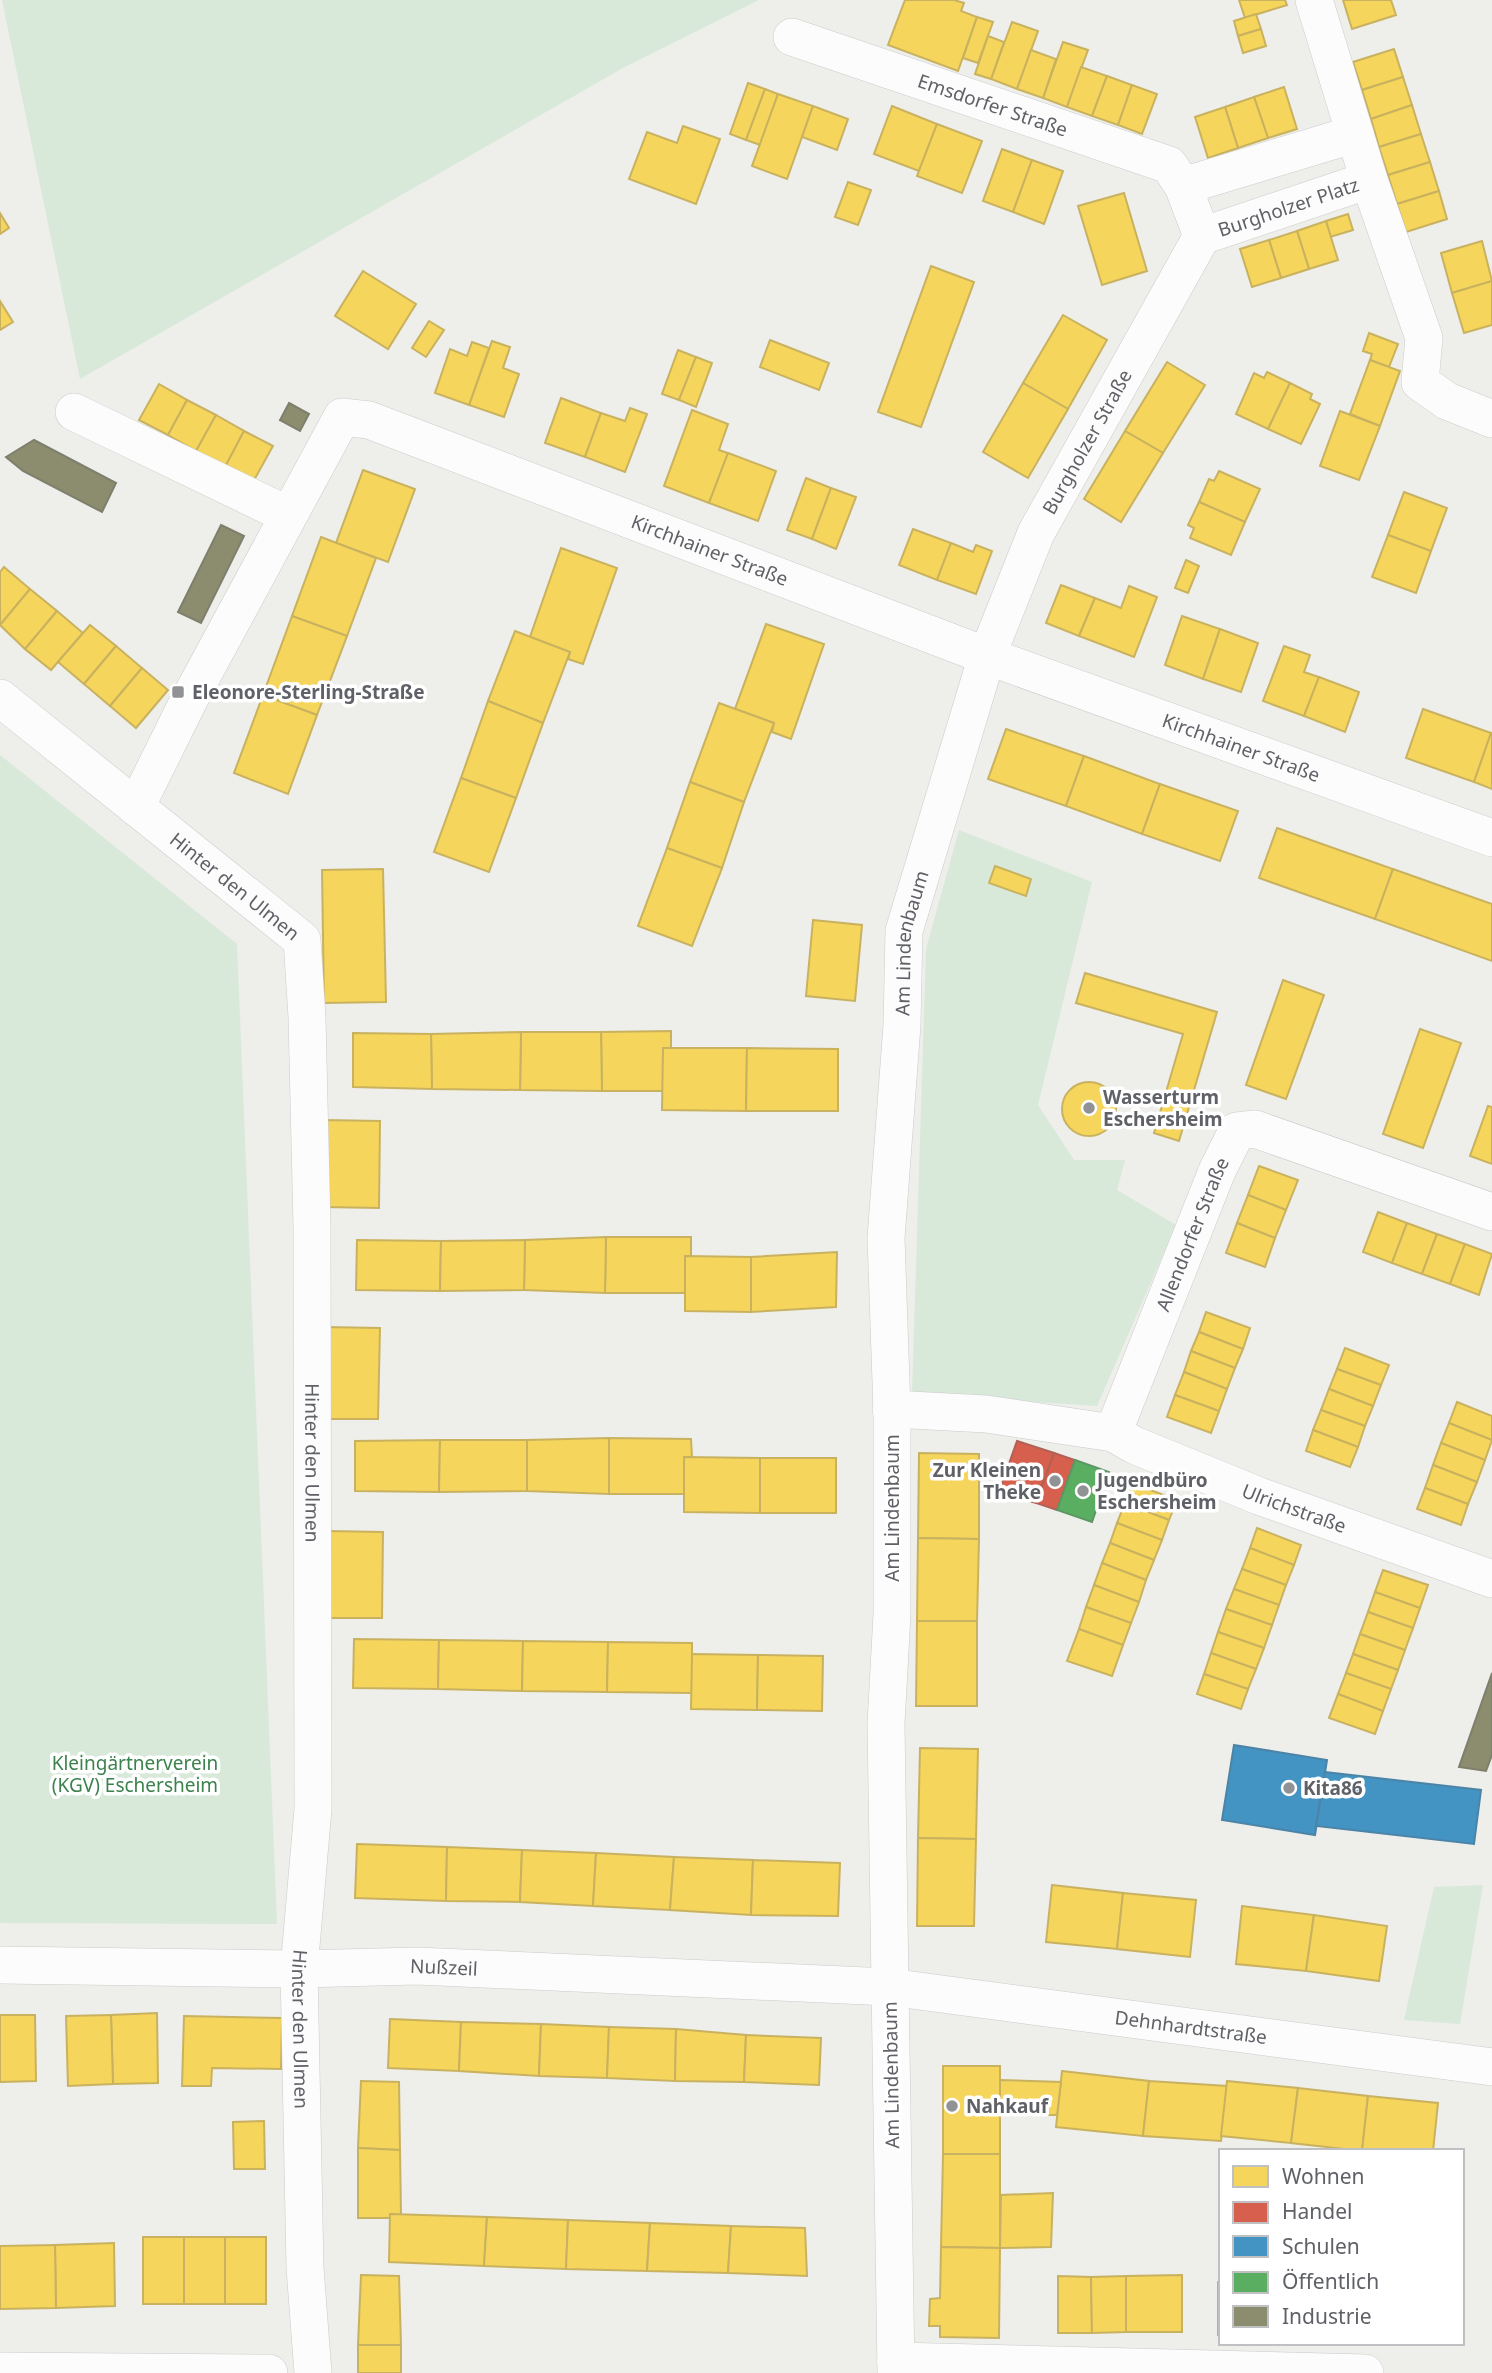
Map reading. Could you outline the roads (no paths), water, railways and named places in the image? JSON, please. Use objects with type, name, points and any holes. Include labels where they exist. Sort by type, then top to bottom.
[{"type":"street","name":"Burgholzer Platz","points":[[1183,186],[1202,236],[1369,180],[1314,0]]},
{"type":"street","name":"Emsdorfer Straße","points":[[792,37],[1169,166],[1183,186]]},
{"type":"street","points":[[1183,186],[1355,134]]},
{"type":"street","points":[[1369,180],[1424,338],[1420,382],[1447,401],[1492,419]]},
{"type":"street","name":"Burgholzer Straße","points":[[987,656],[1037,533],[1202,236]]},
{"type":"street","points":[[74,412],[288,515]]},
{"type":"street","name":"Kirchhainer Straße","points":[[136,807],[342,417],[369,419],[987,656],[1492,838]]},
{"type":"street","name":"Am Lindenbaum","points":[[896,2367],[886,1724],[892,1614],[891,1409],[886,1238],[902,1025],[904,931],[987,656]]},
{"type":"street","name":"Hinter den Ulmen","points":[[0,698],[302,940],[307,1017],[312,1227],[313,1809],[299,1969],[305,2268],[313,2373]]},
{"type":"street","name":"Allendorfer Straße","points":[[1114,1433],[1217,1171],[1237,1131],[1255,1129],[1492,1212]]},
{"type":"street","name":"Ulrichstraße","points":[[891,1409],[986,1414],[1114,1433],[1134,1446],[1259,1496],[1492,1579]]},
{"type":"street","name":"Nußzeil","points":[[0,1965],[299,1969],[417,1966],[889,1987]]},
{"type":"street","name":"Dehnhardtstraße","points":[[889,1987],[1492,2067]]},
{"type":"street","points":[[896,2367],[1365,2373]]},
{"type":"street","points":[[0,2371],[269,2373]]},
{"type":"place","name":"Eleonore-Sterling-Straße","points":[[178,692]]},
{"type":"place","name":"Wasserturm Eschersheim","points":[[1089,1108]]},
{"type":"place","name":"Zur Kleinen Theke","points":[[1055,1481]]},
{"type":"place","name":"Jugendbüro Eschersheim","points":[[1083,1491]]},
{"type":"place","name":"Kita86","points":[[1289,1788]]},
{"type":"place","name":"Nahkauf","points":[[952,2106]]},
{"type":"park label","name":"Kleingärtnerverein (KGV) Eschersheim","points":[[135,1774]]}]
